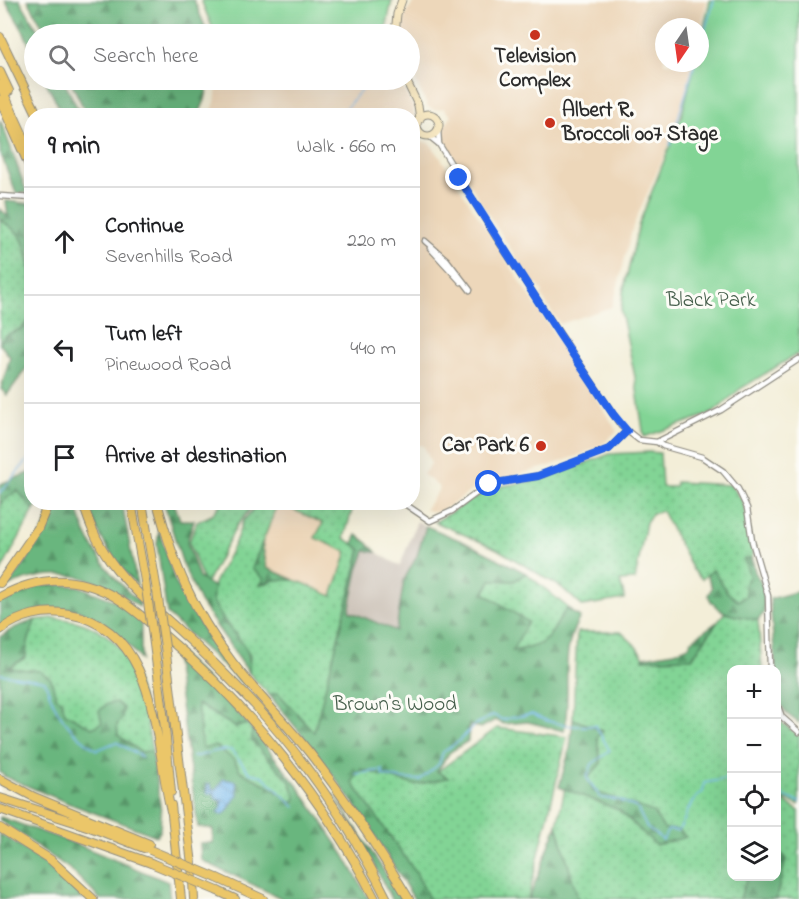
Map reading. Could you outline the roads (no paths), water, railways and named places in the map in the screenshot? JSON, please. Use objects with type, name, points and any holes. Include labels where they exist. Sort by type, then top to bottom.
[{"type":"highway","points":[[0,37],[24,87]]},
{"type":"highway","points":[[0,72],[24,124]]},
{"type":"highway","points":[[0,85],[24,138]]},
{"type":"highway","points":[[25,90],[34,108]]},
{"type":"highway","points":[[0,100],[24,154]]},
{"type":"highway","points":[[0,584],[38,528],[46,510]]},
{"type":"highway","points":[[85,510],[97,542],[122,578],[220,669],[297,755],[343,821],[387,899]]},
{"type":"highway","points":[[132,510],[145,581],[165,728],[181,899]]},
{"type":"highway","points":[[143,510],[166,654],[191,853],[194,899]]},
{"type":"highway","points":[[159,510],[176,566],[189,595],[208,627],[234,664],[296,736],[342,796],[409,899]]},
{"type":"highway","points":[[0,597],[16,588],[35,582],[71,582],[108,593],[141,615],[215,682],[279,753],[308,790],[339,836],[375,899]]},
{"type":"highway","points":[[0,630],[12,622],[29,616],[62,613],[95,622],[120,639],[136,662],[145,685],[171,811]]},
{"type":"highway","points":[[0,779],[34,797],[262,899]]},
{"type":"highway","points":[[0,798],[149,847]]},
{"type":"highway","points":[[0,809],[151,863],[219,896],[235,899]]},
{"type":"highway","points":[[0,828],[51,860],[93,899]]},
{"type":"street","points":[[396,24],[402,0]]},
{"type":"street","points":[[397,14],[408,0]]},
{"type":"street","points":[[411,90],[418,108]]},
{"type":"street","points":[[418,105],[437,119],[439,144]]},
{"type":"street","points":[[421,133],[420,119],[429,115]]},
{"type":"street","points":[[421,133],[435,134],[438,129]]},
{"type":"street","points":[[421,133],[439,144],[495,236],[613,414],[627,431],[639,440],[657,442],[663,446],[702,457],[723,471],[738,489],[747,508],[752,541],[768,596],[770,665]]},
{"type":"street","points":[[0,196],[24,198]]},
{"type":"street","points":[[425,241],[447,260],[470,290],[446,267],[425,241]]},
{"type":"street","points":[[534,293],[540,288]]},
{"type":"street","points":[[657,442],[721,411],[799,359]]},
{"type":"street","points":[[414,510],[430,521],[452,511],[489,484],[538,476],[609,449],[627,431]]},
{"type":"street","points":[[781,714],[799,732]]},
{"type":"water","points":[[223,779],[236,781],[238,795],[223,815],[217,812],[221,809],[222,801],[215,798],[214,793],[207,794],[207,784],[216,790]]},
{"type":"waterway","points":[[709,18],[714,0]]},
{"type":"waterway","points":[[670,145],[692,72]]},
{"type":"waterway","points":[[346,108],[361,90]]},
{"type":"waterway","points":[[0,493],[24,464]]},
{"type":"waterway","points":[[0,674],[45,681],[58,712],[78,736],[97,750],[116,742],[142,757]]},
{"type":"waterway","points":[[356,774],[383,770],[382,775],[420,780],[439,764],[443,752],[459,741],[475,725],[493,715],[503,720],[532,714],[562,724],[595,725],[610,751],[592,764],[587,778],[601,798],[619,800],[637,808],[647,828],[663,840],[668,830],[678,831],[690,806],[703,792],[704,783],[727,779]]},
{"type":"waterway","points":[[193,757],[231,750],[250,773],[263,776],[295,807]]},
{"type":"waterway","points":[[781,795],[799,802]]},
{"type":"place","name":"Television Complex","points":[[535,35]]},
{"type":"place","name":"Albert R. Broccoli 007 Stage","points":[[550,123]]},
{"type":"place","name":"Car Park 6","points":[[541,446]]},
{"type":"park label","name":"Black Park","points":[[711,301]]},
{"type":"park label","name":"Brown's Wood","points":[[395,705]]}]
